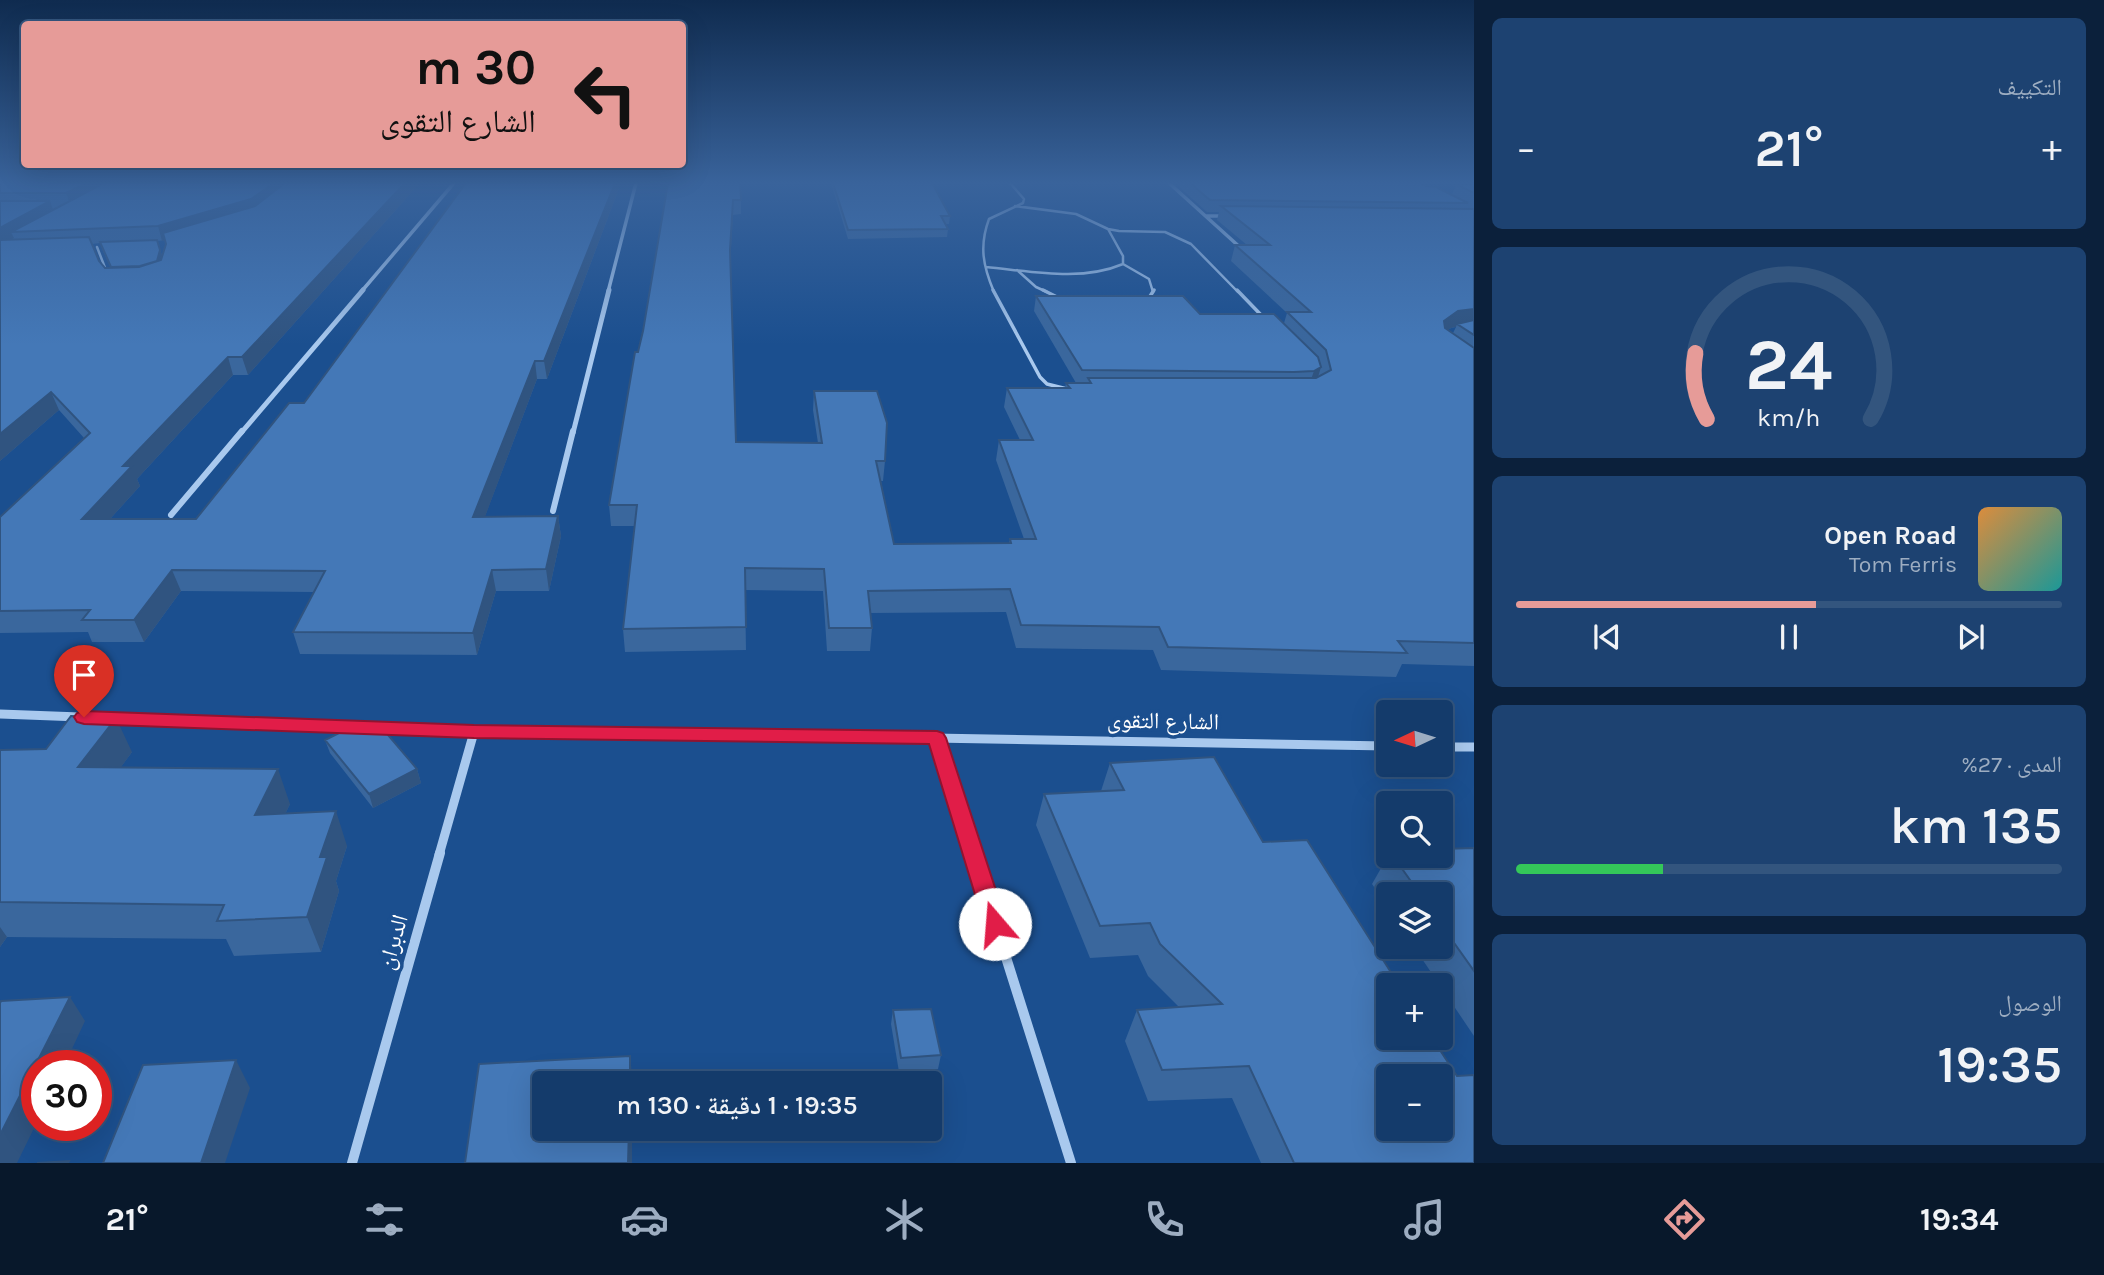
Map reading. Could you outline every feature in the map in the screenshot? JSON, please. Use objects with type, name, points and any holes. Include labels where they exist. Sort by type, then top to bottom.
[{"type":"street","points":[[171,515],[408,237]]},
{"type":"street","points":[[553,512],[622,237]]},
{"type":"street","points":[[1230,237],[1248,254]]},
{"type":"street","points":[[0,714],[84,717]]},
{"type":"street","name":"الشارع التقوى","points":[[98,718],[474,732],[1376,746]]},
{"type":"street","name":"الدبران","points":[[352,1163],[474,732]]},
{"type":"street","points":[[937,738],[1071,1163]]},
{"type":"street","points":[[1453,747],[1474,747]]},
{"type":"lane","points":[[983,237],[981,244],[986,267],[998,299],[1040,377],[1047,384],[1072,390]]},
{"type":"lane","points":[[1113,237],[1123,256],[1123,264]]},
{"type":"lane","points":[[1182,237],[1268,322]]},
{"type":"lane","points":[[85,247],[109,246]]},
{"type":"lane","points":[[97,247],[108,275],[113,280]]},
{"type":"lane","points":[[986,267],[1103,272],[1123,264]]},
{"type":"lane","points":[[1123,264],[1149,279],[1154,291],[1147,301],[1137,303]]},
{"type":"lane","points":[[1017,270],[1036,287],[1062,298]]},
{"type":"building","points":[[89,237],[99,261],[105,268],[139,267],[161,260],[166,244],[164,237],[354,237],[242,357],[228,357],[123,466],[132,466],[82,519],[196,519],[289,403],[304,403],[426,237],[593,237],[544,361],[535,361],[473,517],[558,516],[546,569],[492,570],[473,633],[293,632],[325,571],[172,570],[134,620],[82,620],[90,610],[0,611],[0,517],[90,433],[51,392],[0,434],[0,240]]},
{"type":"building","points":[[659,237],[731,237],[736,442],[822,443],[814,391],[877,391],[887,423],[885,461],[876,461],[894,544],[1011,543],[1010,539],[1036,539],[999,440],[1033,440],[1007,388],[1070,388],[1066,383],[1091,383],[1088,378],[1316,378],[1331,370],[1326,350],[1287,312],[1311,312],[1235,245],[1270,245],[1260,237],[1474,237],[1474,309],[1458,311],[1444,321],[1445,328],[1474,348],[1474,643],[1398,641],[1407,653],[1168,647],[1159,627],[1021,625],[1010,589],[868,591],[872,628],[829,628],[824,569],[745,568],[746,627],[623,629],[637,505],[609,505],[635,352],[638,352]]},
{"type":"building","points":[[157,240],[160,250],[157,261],[140,266],[111,267],[100,242]]},
{"type":"building","points":[[1036,296],[1183,296],[1200,314],[1274,314],[1318,357],[1321,367],[1314,371],[1294,372],[1082,370]]},
{"type":"building","points":[[1474,320],[1474,335],[1457,324]]},
{"type":"building","points":[[71,716],[116,718],[78,767],[278,769],[255,815],[336,811],[320,857],[327,857],[307,917],[217,921],[224,905],[0,902],[0,750],[46,749]]},
{"type":"building","points":[[363,721],[377,722],[417,769],[369,794],[325,740]]},
{"type":"building","points":[[1214,757],[1263,842],[1307,840],[1376,949],[1376,959],[1383,959],[1391,973],[1376,973],[1376,1050],[1440,1050],[1449,1064],[1376,1064],[1376,1141],[1453,1141],[1453,1070],[1457,1076],[1474,1075],[1474,1163],[1294,1163],[1249,1066],[1162,1070],[1137,1010],[1222,1004],[1160,944],[1150,923],[1100,926],[1044,794],[1124,790],[1110,763]]},
{"type":"building","points":[[1474,848],[1474,971],[1453,941],[1453,882],[1411,882],[1402,868],[1453,868],[1453,849]]},
{"type":"building","points":[[70,997],[43,1050],[21,1050],[21,1094],[0,1135],[0,1003]]},
{"type":"building","points":[[931,1009],[941,1055],[901,1058],[893,1010]]},
{"type":"building","points":[[630,1056],[630,1071],[532,1071],[532,1141],[629,1141],[628,1163],[465,1163],[479,1064]]},
{"type":"building","points":[[236,1060],[201,1163],[103,1163],[143,1065]]},
{"type":"building","points":[[69,1161],[68,1163],[37,1163]]},
{"type":"route","points":[[84,717],[474,732],[937,738],[995,924]]}]
